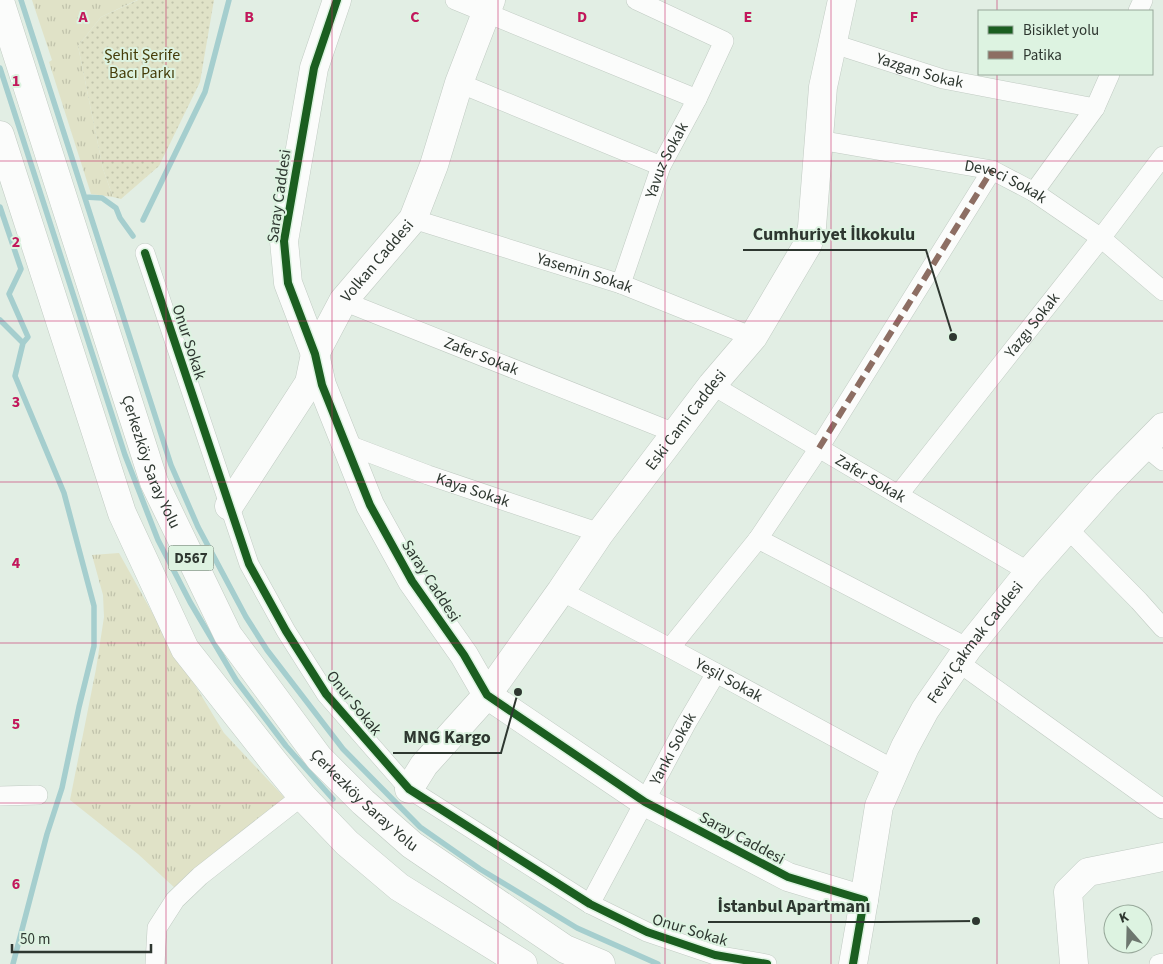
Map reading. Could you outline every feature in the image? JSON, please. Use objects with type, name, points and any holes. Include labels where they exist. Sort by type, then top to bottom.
[{"type":"main road","name":"Saray Caddesi","points":[[337,0],[314,68],[284,241],[288,283],[315,354],[322,385],[370,505],[412,581],[464,655],[487,695],[645,802],[788,877],[864,900]]},
{"type":"main road","name":"Eski Cami Caddesi","points":[[408,789],[424,765],[487,695],[600,533],[712,385],[754,337],[808,244],[812,227],[823,87],[834,44],[842,0]]},
{"type":"main road","name":"Çerkezköy Saray Yolu","points":[[0,1],[154,482],[228,635],[319,758],[363,802],[412,845],[565,949],[601,964]]},
{"type":"main road","name":"Volkan Caddesi","points":[[229,506],[309,384],[315,354],[343,301],[413,218],[434,165],[459,83],[488,6]]},
{"type":"main road","name":"D567","points":[[0,135],[126,522],[185,649],[302,796],[347,843],[399,887],[523,964]]},
{"type":"main road","name":"Fevzi Çakmak Caddesi","points":[[864,900],[879,806],[925,710],[963,655],[1029,572],[1067,528],[1106,485],[1154,454],[1163,427]]},
{"type":"main road","points":[[1074,964],[1068,892],[1088,872],[1163,857]]},
{"type":"main road","points":[[853,964],[864,900]]},
{"type":"street","points":[[455,0],[488,6],[697,99]]},
{"type":"street","points":[[636,0],[670,7]]},
{"type":"street","name":"Yavuz Sokak","points":[[621,284],[661,166],[697,99],[724,41],[670,7]]},
{"type":"street","name":"Yazgan Sokak","points":[[834,44],[943,80],[1095,108]]},
{"type":"street","points":[[1034,192],[1095,108],[1110,75]]},
{"type":"street","points":[[459,83],[661,166]]},
{"type":"street","name":"Deveci Sokak","points":[[818,140],[992,170],[1034,192],[1101,238],[1163,291]]},
{"type":"street","name":"Yazgı Sokak","points":[[899,494],[1101,238],[1163,156]]},
{"type":"street","points":[[670,648],[758,539],[819,448],[992,170]]},
{"type":"street","name":"Yasemin Sokak","points":[[413,218],[621,284],[754,337]]},
{"type":"street","name":"Onur Sokak","points":[[144,253],[249,564],[286,631],[326,694],[408,789],[590,904],[647,932],[716,955],[767,964]]},
{"type":"street","name":"Zafer Sokak","points":[[343,301],[675,433]]},
{"type":"street","name":"Zafer Sokak","points":[[712,385],[1029,572]]},
{"type":"street","name":"Kaya Sokak","points":[[346,444],[428,475],[600,533]]},
{"type":"street","points":[[1067,528],[1163,628]]},
{"type":"street","points":[[758,539],[963,655],[1163,809]]},
{"type":"street","name":"Yeşil Sokak","points":[[561,591],[895,770]]},
{"type":"street","name":"Yankı Sokak","points":[[590,904],[686,724],[716,673]]},
{"type":"street","points":[[0,796],[38,795]]},
{"type":"street","points":[[155,964],[157,928],[175,900],[200,876],[302,796]]},
{"type":"street","points":[[1159,964],[1163,963]]},
{"type":"green space","points":[[32,0],[137,0],[101,17],[78,46],[103,169],[113,197],[91,194],[49,62],[52,60]]},
{"type":"green space","name":"Şehit Şerife Bacı Parkı","points":[[138,0],[214,0],[200,82],[159,166],[121,199],[113,197],[103,169],[78,46],[101,17]]},
{"type":"green space","points":[[119,553],[163,632],[224,733],[284,797],[278,811],[176,889],[138,854],[70,800],[96,669],[104,617],[103,595],[92,555]]},
{"type":"waterway","points":[[21,0],[171,465],[198,527],[246,617],[267,650],[343,749],[420,827],[480,869],[577,928],[658,964]]},
{"type":"waterway","points":[[143,220],[205,92],[229,0]]},
{"type":"waterway","points":[[0,68],[125,455],[158,540],[190,602],[236,680],[286,746],[333,799]]},
{"type":"waterway","points":[[85,197],[102,198],[116,208],[120,218],[133,236]]},
{"type":"waterway","points":[[0,207],[21,269],[9,294],[28,337],[23,343],[15,376],[64,493],[94,606],[94,646],[62,788],[47,834],[13,964]]},
{"type":"waterway","points":[[0,320],[23,343]]},
{"type":"marked path","points":[[819,448],[992,170]]},
{"type":"cycle path","points":[[337,0],[314,68],[284,241],[288,283],[315,354],[322,385],[370,505],[412,581],[464,655],[487,695],[645,802],[788,877],[864,900],[853,964]]},
{"type":"cycle path","points":[[145,253],[249,564],[286,631],[326,694],[409,789],[590,904],[647,932],[715,955],[767,964]]},
{"type":"place","name":"Cumhuriyet İlkokulu","points":[[953,337]]},
{"type":"place","name":"MNG Kargo","points":[[518,692]]},
{"type":"place","name":"İstanbul Apartmanı","points":[[976,921]]}]
